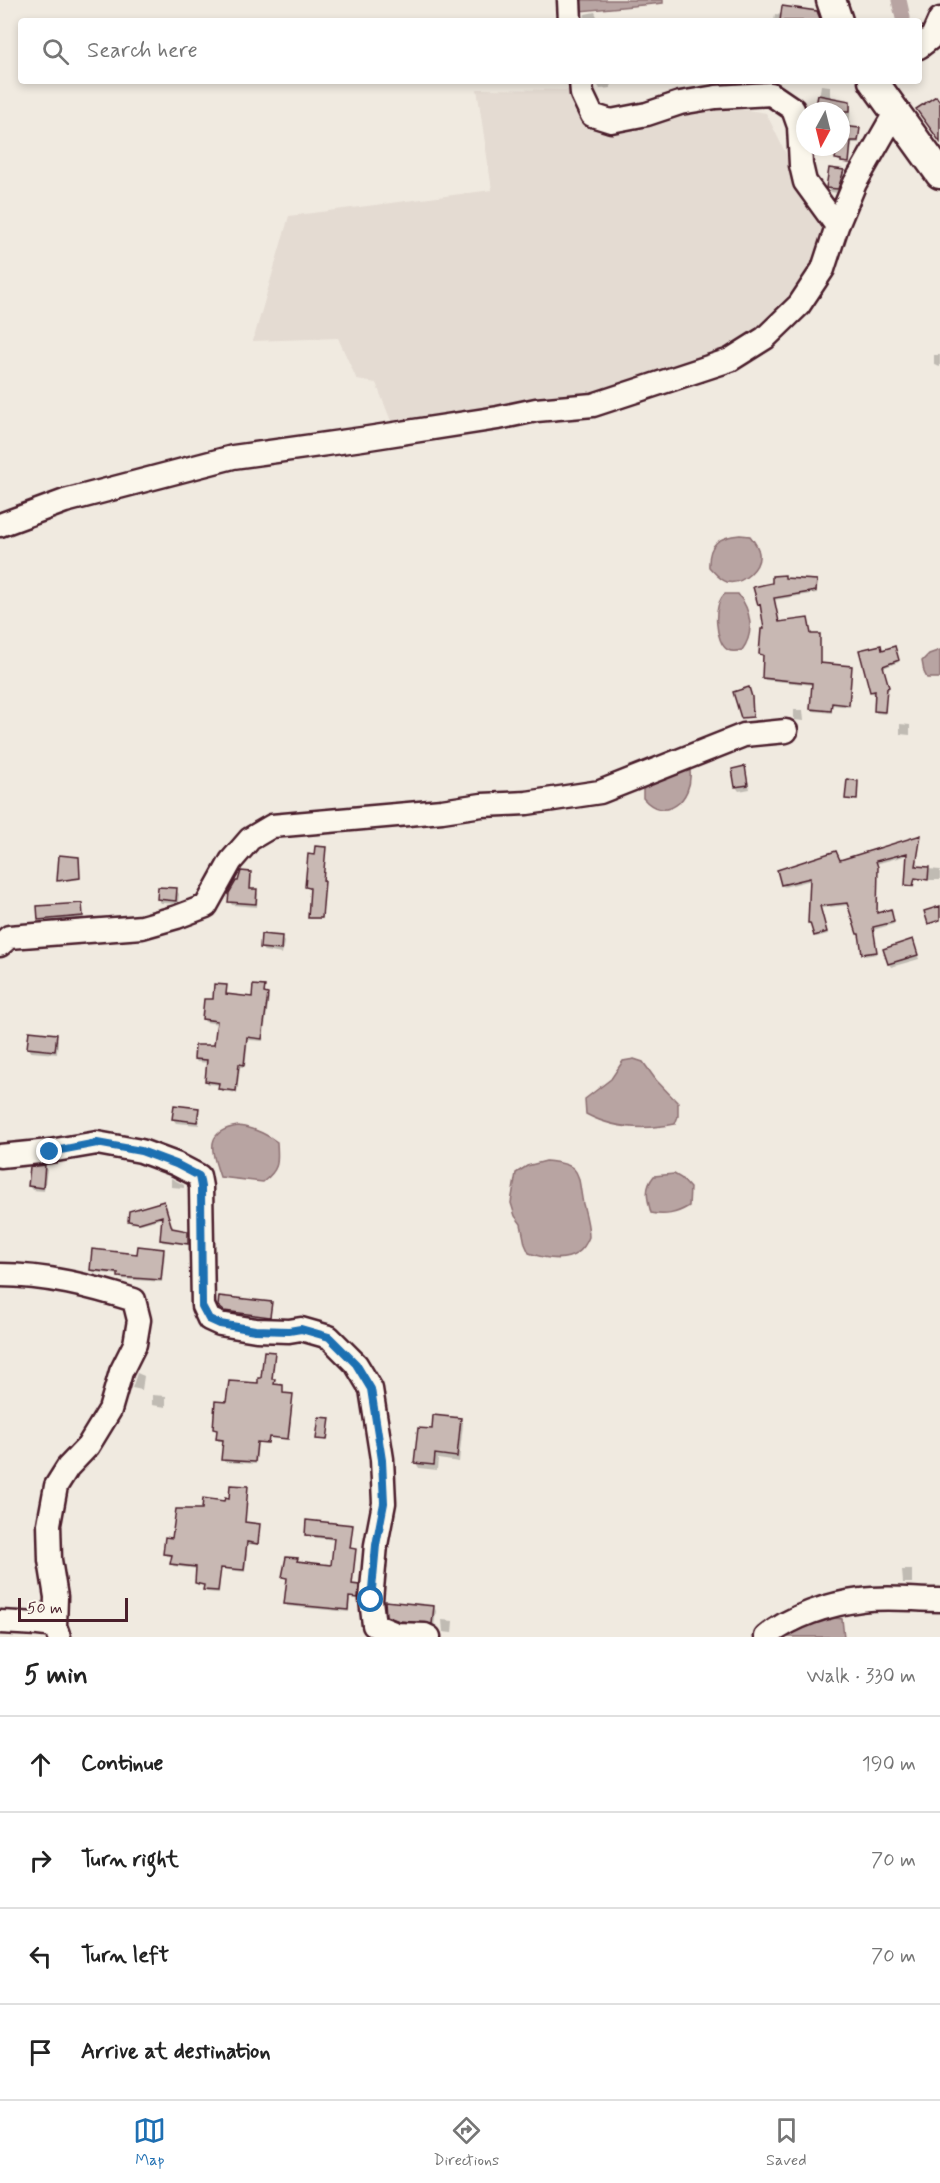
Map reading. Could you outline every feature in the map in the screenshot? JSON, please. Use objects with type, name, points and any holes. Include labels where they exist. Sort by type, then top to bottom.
[{"type":"main road","points":[[831,0],[837,18]]},
{"type":"main road","points":[[885,93],[940,174]]},
{"type":"street","points":[[569,0],[570,18]]},
{"type":"street","points":[[922,45],[932,37],[940,19]]},
{"type":"street","points":[[581,84],[582,94],[592,115],[611,121],[707,99],[771,94],[793,109],[799,126],[801,165],[805,182],[837,226]]},
{"type":"street","points":[[0,525],[75,498],[233,457],[362,440],[536,410],[593,405],[730,360],[765,338],[799,304],[823,269],[885,93]]},
{"type":"street","points":[[1,942],[9,937],[142,927],[177,918],[206,906],[231,861],[250,839],[272,826],[432,812],[482,805],[527,803],[600,792],[744,735],[786,731]]},
{"type":"street","points":[[0,1156],[50,1152],[97,1143],[141,1151],[176,1164],[199,1176],[202,1306],[209,1319],[237,1328],[289,1331],[301,1329],[329,1337],[356,1364],[371,1389],[382,1460],[384,1503],[376,1545],[371,1600],[374,1625],[396,1634],[429,1637]]},
{"type":"street","points":[[0,1275],[62,1280],[134,1300],[139,1320],[135,1344],[121,1372],[110,1410],[88,1446],[68,1467],[56,1486],[49,1524],[57,1632],[38,1624],[0,1622]]},
{"type":"street","points":[[766,1637],[793,1621],[821,1609],[862,1600],[940,1600]]},
{"type":"shaded area","points":[[579,0],[663,0],[663,3],[580,11]]},
{"type":"shaded area","points":[[477,89],[573,90],[586,126],[611,131],[725,106],[766,113],[790,162],[794,189],[827,230],[803,285],[769,320],[721,352],[572,402],[459,411],[391,421],[376,383],[357,380],[338,338],[253,341],[289,216],[492,190]]},
{"type":"shaded area","points":[[750,536],[758,548],[759,559],[754,570],[745,578],[727,582],[709,567],[710,552],[716,543],[726,537]]},
{"type":"shaded area","points":[[725,594],[738,594],[746,607],[750,629],[742,650],[728,650],[720,640],[717,614],[718,606]]},
{"type":"shaded area","points":[[940,650],[940,678],[927,678],[922,661],[929,654]]},
{"type":"shaded area","points":[[684,768],[690,771],[690,782],[687,791],[676,805],[668,809],[660,809],[643,798],[643,790],[650,778]]},
{"type":"shaded area","points":[[634,1059],[643,1062],[678,1103],[678,1116],[675,1124],[630,1127],[608,1123],[586,1114],[585,1099],[611,1079],[623,1061]]},
{"type":"shaded area","points":[[238,1126],[259,1131],[277,1142],[277,1165],[263,1182],[220,1177],[213,1151],[215,1138],[219,1133]]},
{"type":"shaded area","points":[[546,1161],[567,1165],[576,1172],[588,1224],[589,1237],[584,1246],[579,1252],[564,1258],[547,1258],[529,1253],[521,1224],[515,1216],[511,1203],[516,1173],[527,1166]]},
{"type":"shaded area","points":[[674,1174],[690,1188],[689,1206],[670,1214],[651,1213],[647,1193],[651,1180],[654,1176]]},
{"type":"shaded area","points":[[829,1617],[842,1619],[844,1637],[780,1637],[792,1629]]},
{"type":"building","points":[[782,6],[817,11],[820,18],[780,18]]},
{"type":"building","points":[[818,95],[850,101],[850,102],[817,102]]},
{"type":"building","points":[[936,96],[940,102],[940,142],[916,109]]},
{"type":"building","points":[[850,127],[860,128],[858,141],[851,141],[850,152]]},
{"type":"building","points":[[836,156],[850,156],[849,163],[835,159]]},
{"type":"building","points":[[829,168],[844,170],[838,189],[826,188]]},
{"type":"building","points":[[785,575],[785,578],[817,580],[816,591],[774,598],[779,622],[808,618],[811,634],[820,634],[820,663],[852,666],[849,705],[832,703],[831,711],[810,709],[812,683],[762,678],[763,655],[759,654],[761,629],[764,629],[760,604],[758,605],[753,587],[772,583],[772,576]]},
{"type":"building","points":[[881,645],[882,650],[895,646],[899,660],[883,666],[889,687],[887,688],[885,712],[874,711],[875,691],[870,692],[859,650]]},
{"type":"building","points":[[749,687],[753,717],[741,718],[733,692]]},
{"type":"building","points":[[745,766],[748,785],[735,787],[732,769]]},
{"type":"building","points":[[847,779],[858,781],[857,800],[845,799]]},
{"type":"building","points":[[921,835],[916,866],[929,867],[928,880],[915,878],[913,886],[905,885],[907,853],[876,861],[878,867],[877,913],[891,909],[894,922],[873,927],[877,952],[862,954],[859,934],[857,934],[847,903],[820,906],[827,932],[814,936],[810,923],[808,923],[810,878],[781,885],[777,870],[836,851],[840,860]]},
{"type":"building","points":[[315,846],[326,847],[322,918],[308,918],[310,888],[305,887],[308,854],[314,855]]},
{"type":"building","points":[[59,855],[79,857],[80,878],[57,881]]},
{"type":"building","points":[[241,871],[251,872],[250,889],[257,889],[256,904],[228,902],[229,893],[238,881]]},
{"type":"building","points":[[158,887],[177,888],[176,901],[157,899]]},
{"type":"building","points":[[82,903],[83,916],[38,920],[37,906]]},
{"type":"building","points":[[940,906],[940,920],[928,924],[924,911]]},
{"type":"building","points":[[261,934],[282,936],[281,950],[260,948]]},
{"type":"building","points":[[913,939],[918,955],[888,964],[883,949]]},
{"type":"building","points":[[214,984],[227,985],[226,994],[252,997],[253,985],[265,986],[264,993],[268,994],[262,1039],[247,1037],[244,1065],[239,1064],[236,1091],[218,1089],[219,1083],[205,1081],[207,1060],[194,1059],[195,1045],[214,1045],[217,1021],[202,1019],[204,999],[213,999]]},
{"type":"building","points":[[29,1031],[57,1034],[55,1051],[27,1048]]},
{"type":"building","points":[[174,1105],[199,1108],[197,1122],[172,1119]]},
{"type":"building","points":[[45,1165],[43,1188],[28,1186],[30,1167]]},
{"type":"building","points":[[164,1201],[172,1228],[188,1231],[188,1244],[160,1240],[162,1216],[139,1223],[128,1221],[129,1211]]},
{"type":"building","points":[[138,1246],[164,1249],[161,1280],[118,1277],[118,1273],[90,1270],[92,1249],[137,1254]]},
{"type":"building","points":[[219,1296],[272,1302],[270,1317],[224,1311],[218,1306]]},
{"type":"building","points":[[264,1351],[275,1352],[272,1379],[275,1379],[274,1384],[283,1385],[283,1393],[293,1394],[288,1439],[269,1437],[268,1443],[257,1442],[255,1462],[221,1460],[223,1440],[216,1439],[217,1430],[213,1429],[215,1401],[226,1402],[229,1381],[258,1383],[258,1378],[261,1378]]},
{"type":"building","points":[[433,1415],[461,1418],[457,1457],[435,1454],[434,1465],[414,1463],[418,1428],[432,1429]]},
{"type":"building","points":[[319,1417],[330,1418],[327,1440],[316,1439]]},
{"type":"building","points":[[230,1485],[248,1486],[245,1522],[260,1524],[258,1544],[247,1542],[244,1570],[221,1568],[218,1591],[203,1590],[204,1585],[195,1583],[196,1567],[170,1564],[172,1555],[163,1554],[165,1537],[172,1538],[176,1509],[202,1509],[203,1498],[224,1501],[225,1498],[229,1499]]},
{"type":"building","points":[[306,1520],[353,1525],[350,1548],[356,1549],[352,1584],[359,1585],[358,1598],[349,1597],[348,1610],[284,1604],[287,1578],[282,1577],[286,1557],[298,1558],[297,1561],[331,1565],[334,1538],[305,1535]]},
{"type":"building","points":[[385,1601],[434,1606],[432,1624],[399,1621],[386,1616]]},
{"type":"waterway","points":[[899,0],[903,18]]},
{"type":"route","points":[[50,1152],[97,1143],[141,1151],[176,1164],[199,1176],[202,1306],[209,1319],[237,1328],[289,1331],[301,1329],[329,1337],[356,1364],[371,1389],[382,1460],[384,1503],[376,1545],[371,1600]]}]
